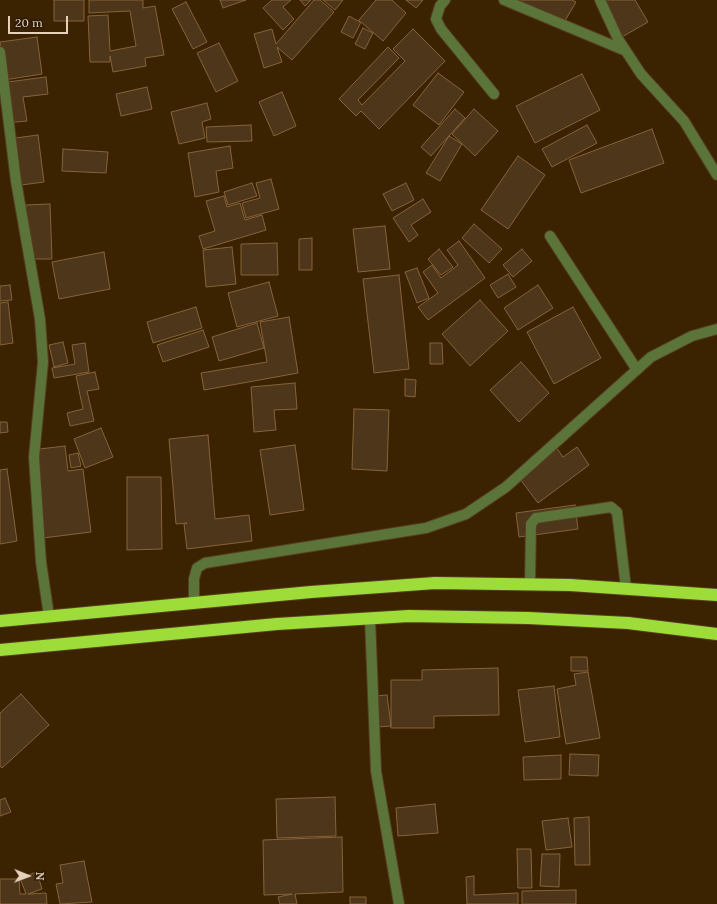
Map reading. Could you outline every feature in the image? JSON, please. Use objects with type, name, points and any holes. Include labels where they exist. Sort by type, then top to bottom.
[{"type":"highway","points":[[0,621],[310,592],[436,583],[530,584],[626,588],[717,595]]},
{"type":"highway","points":[[0,650],[277,624],[409,616],[528,618],[628,623],[717,634]]},
{"type":"street","points":[[445,0],[440,6],[436,19],[441,29],[494,94]]},
{"type":"street","points":[[504,0],[626,51]]},
{"type":"street","points":[[600,0],[618,39],[641,74],[684,121],[717,175]]},
{"type":"street","points":[[0,52],[16,181],[40,319],[43,362],[34,457],[41,562],[49,616]]},
{"type":"street","points":[[550,236],[637,370]]},
{"type":"street","points":[[194,603],[194,579],[197,568],[205,562],[426,528],[466,514],[506,487],[651,357],[692,336],[717,329]]},
{"type":"street","points":[[530,584],[531,524],[536,518],[612,507],[617,512],[626,588]]},
{"type":"street","points":[[370,618],[376,772],[399,904]]},
{"type":"building","points":[[54,0],[84,0],[84,21],[54,21]]},
{"type":"building","points":[[89,0],[143,0],[143,8],[155,6],[164,55],[145,58],[146,66],[113,72],[110,56],[110,62],[90,62],[88,16],[108,15],[110,51],[136,46],[130,11],[89,13]]},
{"type":"building","points":[[220,0],[246,0],[223,8]]},
{"type":"building","points":[[272,0],[291,0],[283,7],[294,19],[283,30],[263,8]]},
{"type":"building","points":[[300,0],[311,0],[305,6]]},
{"type":"building","points":[[314,0],[320,0],[334,12],[292,60],[277,47],[282,62],[264,68],[254,34],[272,29],[276,44]]},
{"type":"building","points":[[323,0],[343,0],[335,10]]},
{"type":"building","points":[[376,0],[392,0],[406,13],[383,41],[361,22],[353,38],[341,32],[349,16],[360,22],[359,20]]},
{"type":"building","points":[[406,0],[423,0],[416,8]]},
{"type":"building","points":[[510,0],[572,0],[576,2],[560,29]]},
{"type":"building","points":[[601,0],[635,0],[648,22],[622,37]]},
{"type":"building","points":[[186,2],[207,42],[193,49],[172,9]]},
{"type":"building","points":[[363,28],[373,33],[365,49],[355,44]]},
{"type":"building","points":[[413,29],[445,61],[379,129],[361,111],[356,116],[339,99],[388,47],[399,58],[358,100],[362,105],[405,61],[393,49]]},
{"type":"building","points":[[37,37],[42,74],[4,80],[0,42]]},
{"type":"building","points":[[219,43],[238,81],[216,92],[197,53]]},
{"type":"building","points":[[438,73],[464,92],[439,125],[413,105]]},
{"type":"building","points":[[582,74],[600,110],[535,143],[516,106]]},
{"type":"building","points":[[46,77],[48,94],[23,97],[27,121],[6,123],[0,83]]},
{"type":"building","points":[[147,87],[152,109],[121,116],[116,94]]},
{"type":"building","points":[[282,92],[296,126],[274,136],[259,102]]},
{"type":"building","points":[[207,103],[211,119],[202,122],[205,138],[179,144],[171,112]]},
{"type":"building","points":[[455,109],[465,118],[431,156],[421,147]]},
{"type":"building","points":[[474,109],[498,131],[475,156],[452,134]]},
{"type":"building","points":[[251,125],[252,141],[207,142],[206,127]]},
{"type":"building","points":[[587,125],[597,143],[552,167],[542,149]]},
{"type":"building","points":[[652,129],[664,163],[581,193],[569,160]]},
{"type":"building","points":[[38,135],[44,182],[14,186],[8,139]]},
{"type":"building","points":[[449,136],[462,144],[440,181],[426,173]]},
{"type":"building","points":[[230,146],[233,168],[216,171],[219,192],[195,197],[188,153]]},
{"type":"building","points":[[63,149],[108,152],[106,173],[62,171]]},
{"type":"building","points":[[518,156],[545,175],[508,229],[481,210]]},
{"type":"building","points":[[271,179],[279,209],[246,218],[242,203],[260,198],[256,183]]},
{"type":"building","points":[[252,183],[257,196],[228,205],[224,192]]},
{"type":"building","points":[[406,183],[414,200],[392,211],[383,194]]},
{"type":"building","points":[[224,196],[227,207],[240,203],[245,220],[262,215],[266,230],[203,249],[199,236],[215,231],[206,201]]},
{"type":"building","points":[[423,199],[431,212],[411,225],[418,235],[409,242],[393,218]]},
{"type":"building","points":[[50,204],[52,259],[28,259],[26,205]]},
{"type":"building","points":[[474,224],[502,249],[489,263],[462,238]]},
{"type":"building","points":[[385,226],[390,269],[358,272],[353,229]]},
{"type":"building","points":[[312,238],[312,270],[299,270],[299,239]]},
{"type":"building","points":[[459,241],[485,278],[428,320],[418,307],[438,293],[423,272],[432,265],[441,278],[458,265],[447,250]]},
{"type":"building","points":[[277,243],[278,275],[241,275],[241,244]]},
{"type":"building","points":[[232,247],[236,284],[206,287],[203,250]]},
{"type":"building","points":[[439,249],[453,267],[441,275],[428,259]]},
{"type":"building","points":[[522,249],[532,261],[513,277],[503,265]]},
{"type":"building","points":[[104,252],[110,289],[59,299],[52,262]]},
{"type":"building","points":[[417,268],[429,298],[417,303],[405,272]]},
{"type":"building","points":[[508,274],[516,287],[498,298],[490,285]]},
{"type":"building","points":[[399,275],[409,369],[374,373],[363,279]]},
{"type":"building","points":[[269,282],[278,316],[237,327],[228,293]]},
{"type":"building","points":[[10,285],[12,300],[0,301],[0,286]]},
{"type":"building","points":[[538,285],[553,308],[518,330],[504,308]]},
{"type":"building","points":[[480,300],[508,331],[470,366],[442,334]]},
{"type":"building","points":[[8,302],[13,343],[0,345],[0,303]]},
{"type":"building","points":[[196,307],[202,328],[153,343],[147,322]]},
{"type":"building","points":[[573,307],[601,358],[554,384],[527,332]]},
{"type":"building","points":[[289,317],[298,373],[204,390],[201,373],[267,362],[260,322]]},
{"type":"building","points":[[257,323],[264,348],[219,361],[212,337]]},
{"type":"building","points":[[203,330],[209,347],[163,362],[157,345]]},
{"type":"building","points":[[63,342],[68,363],[54,367],[49,345]]},
{"type":"building","points":[[85,343],[89,372],[54,378],[52,368],[75,364],[72,345]]},
{"type":"building","points":[[430,343],[442,343],[443,364],[430,364]]},
{"type":"building","points":[[521,362],[549,393],[519,422],[490,390]]},
{"type":"building","points":[[95,372],[99,389],[87,391],[94,421],[70,426],[67,413],[83,409],[76,376]]},
{"type":"building","points":[[405,379],[416,380],[415,397],[405,396]]},
{"type":"building","points":[[295,383],[297,409],[274,410],[276,430],[254,432],[251,387]]},
{"type":"building","points":[[354,409],[389,410],[387,471],[352,469]]},
{"type":"building","points":[[0,422],[7,422],[8,432],[0,433]]},
{"type":"building","points":[[101,428],[113,457],[85,468],[74,439]]},
{"type":"building","points":[[208,435],[215,519],[249,515],[252,541],[187,549],[184,524],[187,523],[176,524],[169,439]]},
{"type":"building","points":[[295,445],[304,510],[270,515],[260,450]]},
{"type":"building","points":[[65,446],[68,471],[83,469],[91,532],[43,538],[31,450]]},
{"type":"building","points":[[556,447],[563,457],[577,447],[589,465],[538,503],[517,475]]},
{"type":"building","points":[[78,453],[81,466],[71,468],[69,455]]},
{"type":"building","points":[[7,469],[17,541],[0,544],[0,470]]},
{"type":"building","points":[[127,477],[161,477],[162,549],[127,550]]},
{"type":"building","points":[[575,505],[578,529],[519,537],[516,513]]},
{"type":"building","points":[[571,657],[587,657],[588,671],[571,671]]},
{"type":"building","points":[[498,668],[499,715],[434,716],[434,728],[391,728],[391,680],[422,680],[422,670]]},
{"type":"building","points":[[588,672],[600,738],[566,744],[557,689],[576,685],[574,674]]},
{"type":"building","points":[[554,686],[560,737],[525,742],[518,690]]},
{"type":"building","points":[[21,694],[49,725],[2,768],[0,766],[0,713]]},
{"type":"building","points":[[387,695],[391,726],[378,727],[375,696]]},
{"type":"building","points":[[570,754],[599,755],[598,776],[569,775]]},
{"type":"building","points":[[561,755],[561,779],[524,780],[523,757]]},
{"type":"building","points":[[335,797],[336,836],[277,838],[276,799]]},
{"type":"building","points":[[5,798],[11,812],[0,816],[0,800]]},
{"type":"building","points":[[435,804],[438,833],[398,836],[396,808]]},
{"type":"building","points":[[589,817],[590,865],[575,865],[574,818]]},
{"type":"building","points":[[568,818],[572,847],[546,850],[542,821]]},
{"type":"building","points":[[342,837],[343,892],[295,894],[297,904],[280,904],[278,897],[292,894],[264,895],[263,840]]},
{"type":"building","points":[[517,849],[531,849],[532,888],[518,888]]},
{"type":"building","points":[[542,854],[560,854],[559,887],[540,886]]},
{"type":"building","points":[[84,861],[92,902],[60,904],[56,884],[63,883],[60,865]]},
{"type":"building","points":[[37,872],[42,889],[28,894],[46,893],[47,904],[0,904],[0,879],[19,879],[20,894],[26,894],[20,878]]},
{"type":"building","points":[[474,876],[474,895],[518,893],[518,904],[467,904],[466,877]]},
{"type":"building","points":[[576,890],[576,904],[522,904],[522,891]]},
{"type":"building","points":[[350,897],[366,897],[366,904],[350,904]]}]
